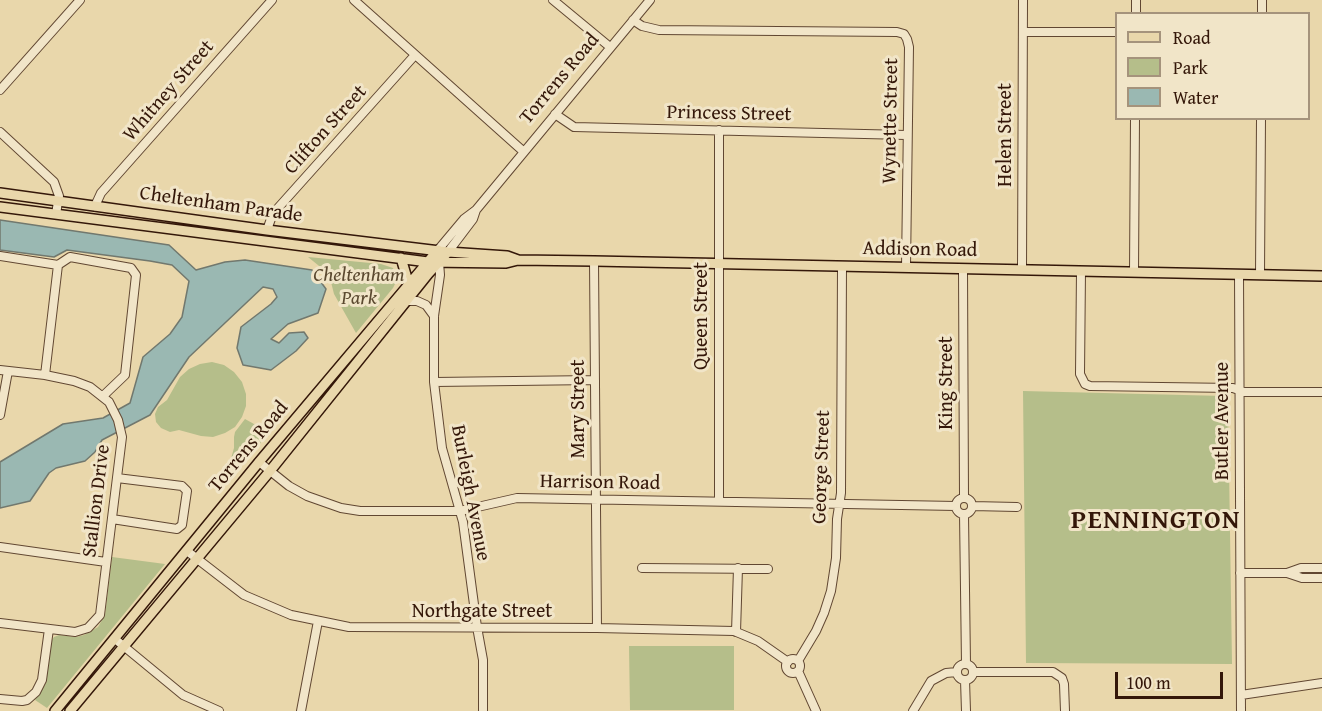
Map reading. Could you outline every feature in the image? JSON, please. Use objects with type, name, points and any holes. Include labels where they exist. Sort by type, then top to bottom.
[{"type":"main road","name":"Cheltenham Parade","points":[[0,194],[267,230],[438,250]]},
{"type":"main road","name":"Cheltenham Parade","points":[[0,207],[439,262]]},
{"type":"main road","name":"Addison Road","points":[[438,250],[507,256],[518,260]]},
{"type":"main road","name":"Torrens Road","points":[[55,711],[259,462],[438,250]]},
{"type":"main road","name":"Torrens Road","points":[[70,711],[270,471],[448,252]]},
{"type":"main road","points":[[401,258],[409,285]]},
{"type":"main road","name":"Addison Road","points":[[439,262],[594,261],[1322,276]]},
{"type":"main road","points":[[302,411],[305,417],[314,416]]},
{"type":"street","points":[[0,90],[80,0]]},
{"type":"street","name":"Whitney Street","points":[[95,206],[101,193],[272,0]]},
{"type":"street","points":[[354,0],[524,152]]},
{"type":"street","points":[[553,0],[610,47]]},
{"type":"street","name":"Torrens Road","points":[[438,250],[464,219],[476,210],[650,0]]},
{"type":"street","name":"Helen Street","points":[[1022,270],[1023,0]]},
{"type":"street","name":"Wynette Street","points":[[633,20],[642,26],[659,30],[897,32],[904,34],[909,47],[906,267]]},
{"type":"street","points":[[1023,32],[1115,32]]},
{"type":"street","name":"Clifton Street","points":[[267,230],[278,208],[415,55]]},
{"type":"street","name":"Princess Street","points":[[555,114],[574,127],[906,135]]},
{"type":"street","points":[[1134,272],[1135,120]]},
{"type":"street","points":[[1260,275],[1261,120]]},
{"type":"street","name":"Queen Street","points":[[719,130],[719,501]]},
{"type":"street","points":[[0,132],[54,182],[58,190],[56,214]]},
{"type":"street","name":"Torrens Road","points":[[448,252],[473,219],[476,210]]},
{"type":"street","points":[[0,256],[58,265],[70,258],[131,268],[136,275],[125,375],[103,396]]},
{"type":"street","name":"Mary Street","points":[[594,261],[597,628]]},
{"type":"street","name":"Burleigh Avenue","points":[[439,262],[440,275],[434,316],[434,382],[442,448],[460,511],[483,660],[483,711]]},
{"type":"street","points":[[45,375],[58,265]]},
{"type":"street","name":"George Street","points":[[798,661],[816,631],[831,591],[840,504],[842,266]]},
{"type":"street","name":"King Street","points":[[963,269],[964,498]]},
{"type":"street","points":[[1081,271],[1082,380],[1090,386],[1322,392]]},
{"type":"street","name":"Butler Avenue","points":[[1239,274],[1241,711]]},
{"type":"street","points":[[406,301],[426,304],[434,316]]},
{"type":"street","points":[[0,415],[4,371]]},
{"type":"street","name":"Stallion Drive","points":[[0,622],[75,632],[95,623],[100,615],[122,437],[118,420],[111,407],[103,396],[90,387],[45,375],[4,371]]},
{"type":"street","points":[[434,382],[595,380]]},
{"type":"street","name":"Harrison Road","points":[[259,462],[289,486],[307,496],[341,508],[384,512],[460,511],[517,498],[956,506]]},
{"type":"street","points":[[112,519],[177,529],[182,525],[187,491],[182,486],[117,478]]},
{"type":"street","points":[[964,498],[971,501],[972,506],[969,512],[964,514],[958,512],[956,506],[958,500],[964,498]]},
{"type":"street","points":[[972,506],[1017,507]]},
{"type":"street","points":[[964,514],[966,664]]},
{"type":"street","points":[[0,548],[106,562]]},
{"type":"street","name":"Northgate Street","points":[[187,551],[244,595],[291,615],[318,621],[364,628],[597,628],[736,632],[758,641],[788,662]]},
{"type":"street","points":[[642,568],[768,569]]},
{"type":"street","points":[[736,632],[738,568]]},
{"type":"street","points":[[1287,573],[1301,568],[1322,568]]},
{"type":"street","points":[[1240,573],[1287,573],[1302,578],[1322,578]]},
{"type":"street","points":[[301,711],[318,621]]},
{"type":"street","points":[[0,699],[22,701],[27,700],[36,692],[42,680],[49,629]]},
{"type":"street","points":[[115,639],[183,695],[219,711]]},
{"type":"street","points":[[798,671],[793,673],[788,670],[788,662],[792,659],[798,661],[800,667],[798,671],[816,711]]},
{"type":"street","points":[[957,672],[959,667],[966,664]]},
{"type":"street","points":[[966,664],[972,668],[973,672]]},
{"type":"street","points":[[957,672],[960,678],[965,680]]},
{"type":"street","points":[[913,711],[931,681],[946,673],[957,672]]},
{"type":"street","points":[[965,680],[970,678],[973,672]]},
{"type":"street","points":[[973,672],[1053,672],[1062,678],[1064,684],[1065,711]]},
{"type":"street","points":[[965,680],[966,711]]},
{"type":"street","points":[[1241,695],[1322,683]]},
{"type":"green space","name":"Cheltenham Park","points":[[308,257],[381,264],[393,268],[397,280],[356,333],[334,294],[329,274]]},
{"type":"green space","points":[[212,362],[224,365],[242,382],[246,394],[246,406],[235,427],[213,437],[179,430],[170,432],[161,428],[156,422],[155,414],[158,407],[167,400],[180,377],[189,369]]},
{"type":"green space","points":[[1023,391],[1224,396],[1228,400],[1232,664],[1026,663]]},
{"type":"green space","points":[[245,419],[254,424],[267,423],[265,434],[260,444],[230,477],[228,469],[234,448],[235,432]]},
{"type":"green space","points":[[112,557],[165,564],[47,708],[35,700],[46,683],[51,641],[59,635],[76,637],[84,635],[98,627],[105,615]]},
{"type":"green space","points":[[629,646],[734,646],[734,710],[630,710]]},
{"type":"water","points":[[0,220],[169,245],[196,270],[225,262],[245,260],[312,270],[326,289],[318,313],[288,324],[271,339],[279,343],[289,333],[304,332],[308,338],[296,351],[271,370],[243,365],[237,348],[241,327],[277,297],[273,289],[263,287],[189,357],[150,415],[102,440],[95,452],[85,461],[56,468],[49,473],[30,501],[0,508],[0,462],[63,424],[103,418],[130,403],[143,357],[170,334],[182,317],[189,281],[172,265],[150,261],[67,250],[54,257],[0,250]]},
{"type":"district","name":"PENNINGTON","points":[[1156,521]]}]
